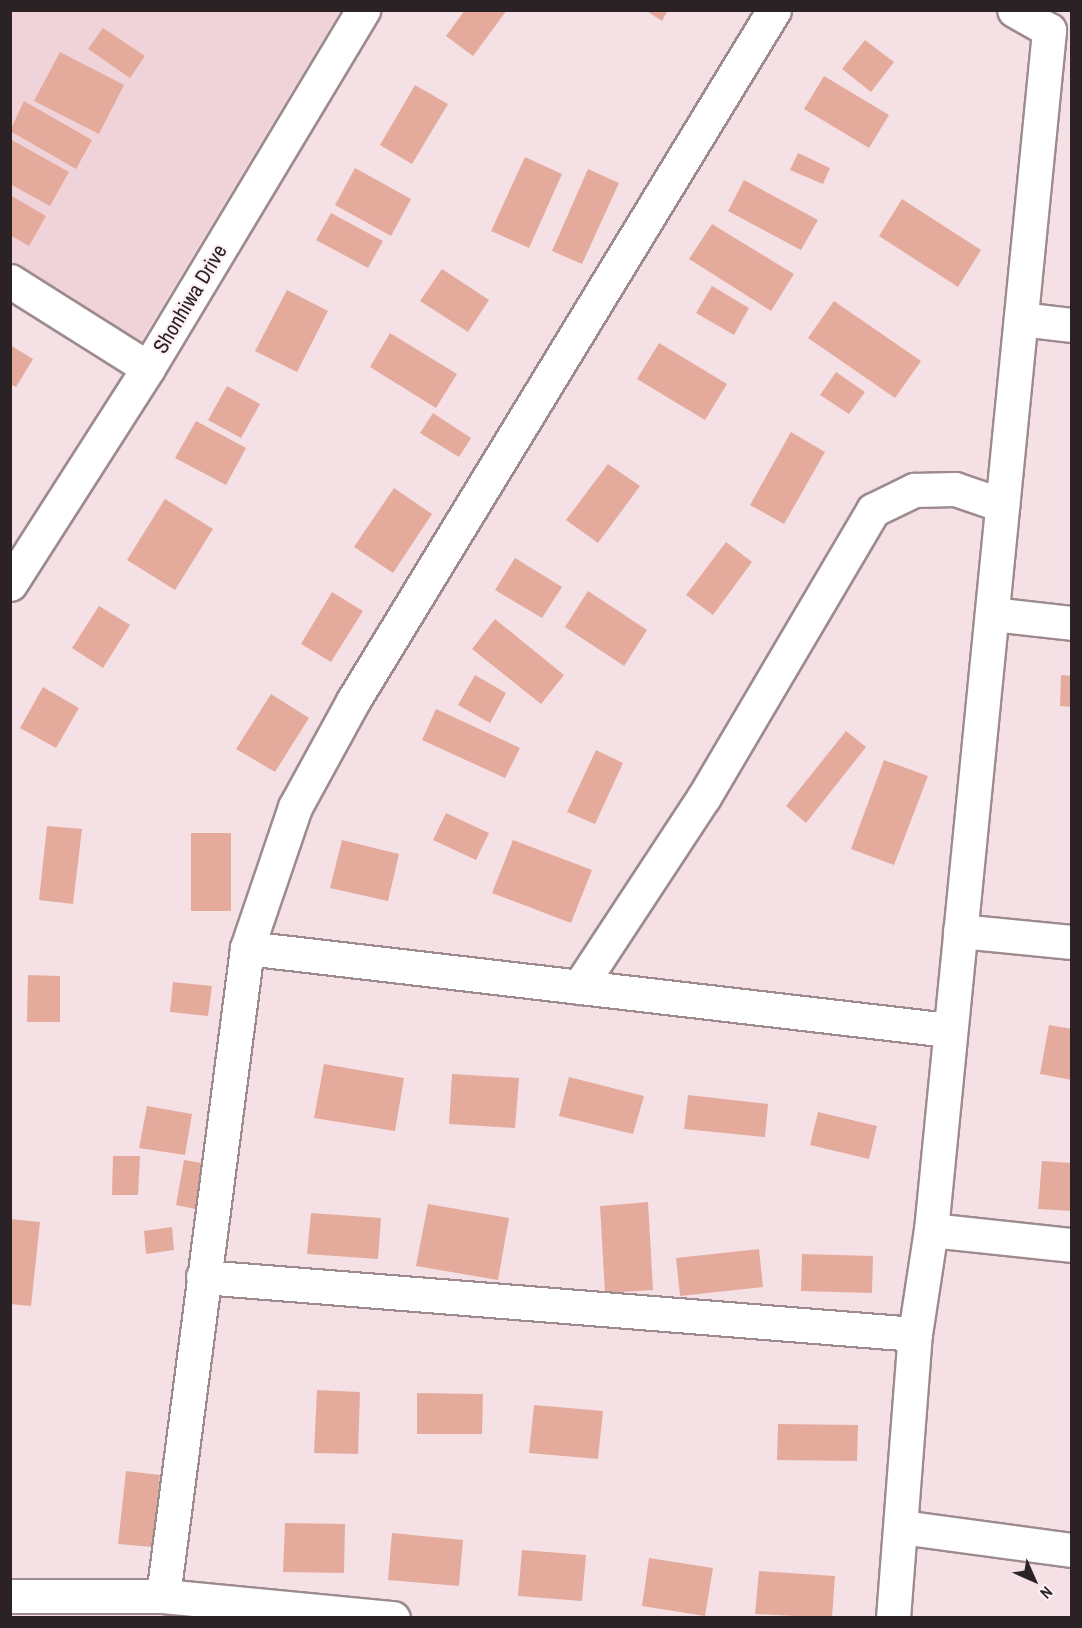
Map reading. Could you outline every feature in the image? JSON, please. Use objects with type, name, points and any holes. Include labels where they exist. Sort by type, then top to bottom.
[{"type":"street","name":"Shonhiwa Drive","points":[[10,584],[148,368],[363,10]]},
{"type":"street","points":[[163,1596],[247,948],[295,807],[348,711],[774,10]]},
{"type":"street","points":[[893,1617],[902,1527],[915,1334],[931,1230],[948,1030],[960,931],[1021,319],[1060,31],[1014,10]]},
{"type":"street","points":[[10,281],[148,368]]},
{"type":"street","points":[[1021,319],[1071,325]]},
{"type":"street","points":[[579,987],[704,797],[873,510],[914,490],[956,489],[1002,505]]},
{"type":"street","points":[[992,614],[1071,623]]},
{"type":"street","points":[[960,931],[1071,942]]},
{"type":"street","points":[[247,948],[948,1030]]},
{"type":"street","points":[[931,1230],[1071,1245]]},
{"type":"street","points":[[203,1276],[915,1334]]},
{"type":"street","points":[[902,1527],[1071,1550]]},
{"type":"street","points":[[10,1596],[163,1596],[393,1617]]},
{"type":"shaded area","points":[[10,11],[340,11],[137,348],[11,263]]},
{"type":"building","points":[[465,10],[507,10],[473,56],[446,36]]},
{"type":"building","points":[[645,10],[668,10],[662,21]]},
{"type":"building","points":[[103,28],[145,56],[130,78],[88,49]]},
{"type":"building","points":[[865,40],[894,62],[871,92],[842,69]]},
{"type":"building","points":[[60,52],[124,85],[99,134],[34,101]]},
{"type":"building","points":[[824,76],[889,115],[869,148],[804,109]]},
{"type":"building","points":[[415,85],[448,104],[412,164],[380,145]]},
{"type":"building","points":[[24,101],[92,140],[76,169],[10,131]]},
{"type":"building","points":[[10,139],[69,172],[50,206],[10,184]]},
{"type":"building","points":[[798,153],[830,168],[823,184],[790,170]]},
{"type":"building","points":[[525,157],[562,174],[529,248],[491,231]]},
{"type":"building","points":[[355,168],[411,199],[391,236],[335,205]]},
{"type":"building","points":[[588,169],[619,183],[582,264],[552,251]]},
{"type":"building","points":[[744,180],[818,220],[801,250],[728,211]]},
{"type":"building","points":[[10,195],[46,216],[29,246],[10,235]]},
{"type":"building","points":[[902,199],[981,250],[958,287],[879,236]]},
{"type":"building","points":[[331,213],[383,241],[368,268],[316,240]]},
{"type":"building","points":[[712,224],[794,274],[771,311],[689,259]]},
{"type":"building","points":[[442,269],[489,300],[468,332],[420,301]]},
{"type":"building","points":[[712,286],[749,308],[734,335],[696,313]]},
{"type":"building","points":[[287,290],[328,311],[297,372],[255,351]]},
{"type":"building","points":[[834,301],[921,361],[895,398],[808,338]]},
{"type":"building","points":[[390,333],[457,374],[436,408],[370,367]]},
{"type":"building","points":[[659,343],[727,384],[705,420],[637,379]]},
{"type":"building","points":[[10,345],[33,359],[16,387],[10,384]]},
{"type":"building","points":[[836,372],[865,392],[849,414],[820,395]]},
{"type":"building","points":[[227,386],[260,404],[241,438],[208,420]]},
{"type":"building","points":[[433,413],[471,438],[459,457],[420,433]]},
{"type":"building","points":[[196,421],[246,448],[226,485],[175,458]]},
{"type":"building","points":[[791,432],[825,452],[784,524],[750,505]]},
{"type":"building","points":[[608,464],[640,486],[598,543],[566,520]]},
{"type":"building","points":[[394,488],[432,514],[393,573],[354,547]]},
{"type":"building","points":[[165,499],[213,529],[175,590],[127,560]]},
{"type":"building","points":[[726,542],[752,562],[713,615],[686,595]]},
{"type":"building","points":[[515,558],[562,587],[542,618],[495,590]]},
{"type":"building","points":[[588,591],[647,630],[624,666],[565,627]]},
{"type":"building","points":[[332,592],[363,611],[331,662],[301,644]]},
{"type":"building","points":[[99,606],[130,625],[103,668],[72,648]]},
{"type":"building","points":[[495,619],[564,675],[541,704],[472,649]]},
{"type":"building","points":[[475,675],[506,693],[490,723],[458,705]]},
{"type":"building","points":[[1061,675],[1072,676],[1072,707],[1060,706]]},
{"type":"building","points":[[43,687],[79,708],[56,748],[20,728]]},
{"type":"building","points":[[271,694],[309,718],[275,772],[236,749]]},
{"type":"building","points":[[436,709],[520,748],[505,778],[422,740]]},
{"type":"building","points":[[846,731],[866,747],[806,823],[786,806]]},
{"type":"building","points":[[596,750],[623,763],[595,824],[567,812]]},
{"type":"building","points":[[884,760],[928,776],[894,865],[851,849]]},
{"type":"building","points":[[446,813],[489,833],[476,860],[433,840]]},
{"type":"building","points":[[47,826],[82,829],[73,904],[39,900]]},
{"type":"building","points":[[191,833],[231,833],[231,911],[191,911]]},
{"type":"building","points":[[342,840],[399,854],[388,901],[330,888]]},
{"type":"building","points":[[513,840],[592,870],[571,923],[492,893]]},
{"type":"building","points":[[28,975],[60,976],[60,1022],[27,1022]]},
{"type":"building","points":[[173,982],[212,986],[208,1016],[170,1012]]},
{"type":"building","points":[[1049,1025],[1072,1029],[1072,1080],[1040,1074]]},
{"type":"building","points":[[324,1064],[404,1078],[395,1131],[314,1118]]},
{"type":"building","points":[[452,1074],[519,1078],[515,1128],[449,1124]]},
{"type":"building","points":[[569,1077],[644,1096],[633,1134],[559,1116]]},
{"type":"building","points":[[688,1095],[768,1104],[765,1137],[684,1129]]},
{"type":"building","points":[[147,1106],[192,1114],[185,1155],[139,1148]]},
{"type":"building","points":[[818,1112],[877,1126],[869,1159],[810,1145]]},
{"type":"building","points":[[113,1156],[140,1156],[138,1195],[112,1195]]},
{"type":"building","points":[[184,1160],[208,1164],[200,1210],[176,1205]]},
{"type":"building","points":[[1042,1161],[1072,1163],[1072,1211],[1038,1209]]},
{"type":"building","points":[[648,1202],[653,1290],[605,1293],[600,1206]]},
{"type":"building","points":[[428,1204],[509,1218],[498,1280],[416,1266]]},
{"type":"building","points":[[311,1213],[381,1218],[378,1259],[307,1254]]},
{"type":"building","points":[[10,1219],[40,1222],[31,1306],[10,1304]]},
{"type":"building","points":[[172,1227],[174,1250],[146,1254],[144,1231]]},
{"type":"building","points":[[759,1249],[763,1287],[680,1296],[676,1258]]},
{"type":"building","points":[[802,1254],[873,1256],[872,1293],[801,1291]]},
{"type":"building","points":[[317,1390],[360,1392],[358,1454],[314,1453]]},
{"type":"building","points":[[417,1393],[483,1394],[482,1434],[417,1434]]},
{"type":"building","points":[[534,1405],[603,1411],[598,1459],[529,1453]]},
{"type":"building","points":[[778,1424],[858,1425],[857,1461],[777,1460]]},
{"type":"building","points":[[126,1471],[160,1475],[152,1547],[118,1544]]},
{"type":"building","points":[[285,1523],[345,1524],[344,1573],[283,1572]]},
{"type":"building","points":[[392,1533],[463,1540],[459,1586],[388,1580]]},
{"type":"building","points":[[522,1550],[586,1555],[582,1601],[518,1596]]},
{"type":"building","points":[[649,1558],[713,1568],[705,1616],[642,1606]]},
{"type":"building","points":[[759,1571],[835,1576],[832,1618],[755,1614]]}]
